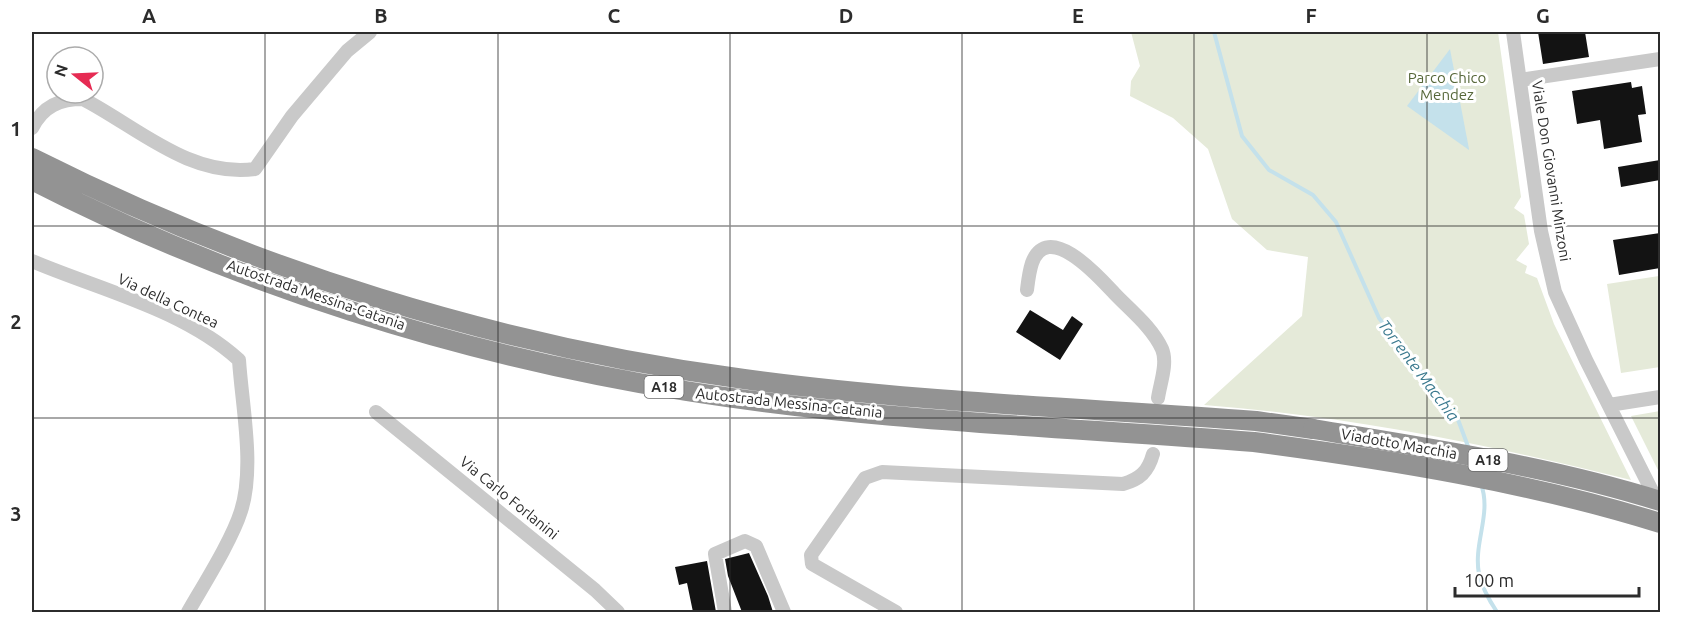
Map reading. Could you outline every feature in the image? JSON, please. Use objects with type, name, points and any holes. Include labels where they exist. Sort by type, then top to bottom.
[{"type":"highway","name":"Autostrada Messina-Catania","points":[[32,158],[191,231],[276,263],[406,306],[553,344],[662,366],[792,386],[1091,409],[1159,406],[1313,429]]},
{"type":"highway","name":"Autostrada Messina-Catania","points":[[32,180],[184,249],[280,286],[400,325],[548,364],[687,391],[789,405],[1254,442],[1327,452]]},
{"type":"highway","name":"Viadotto Macchia","points":[[1313,429],[1485,459],[1587,481],[1660,501]]},
{"type":"highway","name":"Viadotto Macchia","points":[[1327,452],[1493,481],[1584,501],[1660,523]]},
{"type":"street","points":[[33,125],[48,107],[57,102],[66,99],[83,99],[186,159],[222,171],[255,169],[292,116],[347,51],[370,32]]},
{"type":"street","name":"Viale Don Giovanni Minzoni","points":[[1513,32],[1546,260],[1567,320],[1660,507]]},
{"type":"street","points":[[1520,80],[1660,59]]},
{"type":"street","points":[[1027,290],[1032,263],[1037,254],[1046,249],[1056,249],[1081,259],[1148,328],[1163,350],[1164,362],[1159,406],[1125,422],[1090,429]]},
{"type":"street","name":"Via della Contea","points":[[32,261],[152,309],[206,334],[239,360],[247,467],[245,493],[241,512],[188,612]]},
{"type":"street","points":[[1609,405],[1660,397]]},
{"type":"street","points":[[1091,409],[1159,434]]},
{"type":"street","name":"Via Carlo Forlanini","points":[[376,412],[595,590],[618,612]]},
{"type":"street","points":[[896,612],[812,564],[811,555],[865,478],[882,472],[1123,484],[1142,476],[1153,454]]},
{"type":"street","points":[[725,612],[715,554],[745,541],[756,546],[784,612]]},
{"type":"green space","name":"Parco Chico Mendez","points":[[1131,32],[1498,32],[1521,197],[1514,208],[1524,215],[1529,244],[1516,260],[1527,266],[1525,273],[1537,278],[1554,324],[1631,480],[1525,455],[1365,424],[1204,405],[1302,316],[1308,257],[1267,250],[1232,219],[1208,149],[1173,118],[1130,96],[1131,81],[1140,66]]},
{"type":"green space","points":[[1659,276],[1660,367],[1621,373],[1607,284]]},
{"type":"green space","points":[[1660,411],[1660,474],[1631,416]]},
{"type":"water","points":[[1450,49],[1469,149],[1469,150],[1407,106]]},
{"type":"building","points":[[1538,32],[1585,32],[1589,57],[1543,64]]},
{"type":"building","points":[[1631,82],[1632,88],[1642,86],[1646,114],[1638,115],[1642,142],[1604,149],[1600,120],[1577,124],[1572,91]]},
{"type":"building","points":[[1660,160],[1660,180],[1621,187],[1618,167]]},
{"type":"building","points":[[1660,233],[1660,268],[1619,275],[1613,240]]},
{"type":"building","points":[[1030,310],[1063,330],[1072,316],[1083,324],[1060,360],[1016,332]]},
{"type":"building","points":[[749,553],[773,612],[742,612],[728,576],[725,559]]},
{"type":"building","points":[[707,561],[716,612],[693,612],[687,583],[679,585],[675,567]]},
{"type":"waterway","name":"Torrente Macchia","points":[[1214,32],[1242,136],[1269,170],[1313,195],[1336,222],[1379,318],[1457,417],[1469,449]]},
{"type":"waterway","name":"Torrente Macchia","points":[[1481,484],[1484,495],[1484,517],[1478,551],[1479,574],[1486,594],[1497,612]]}]
